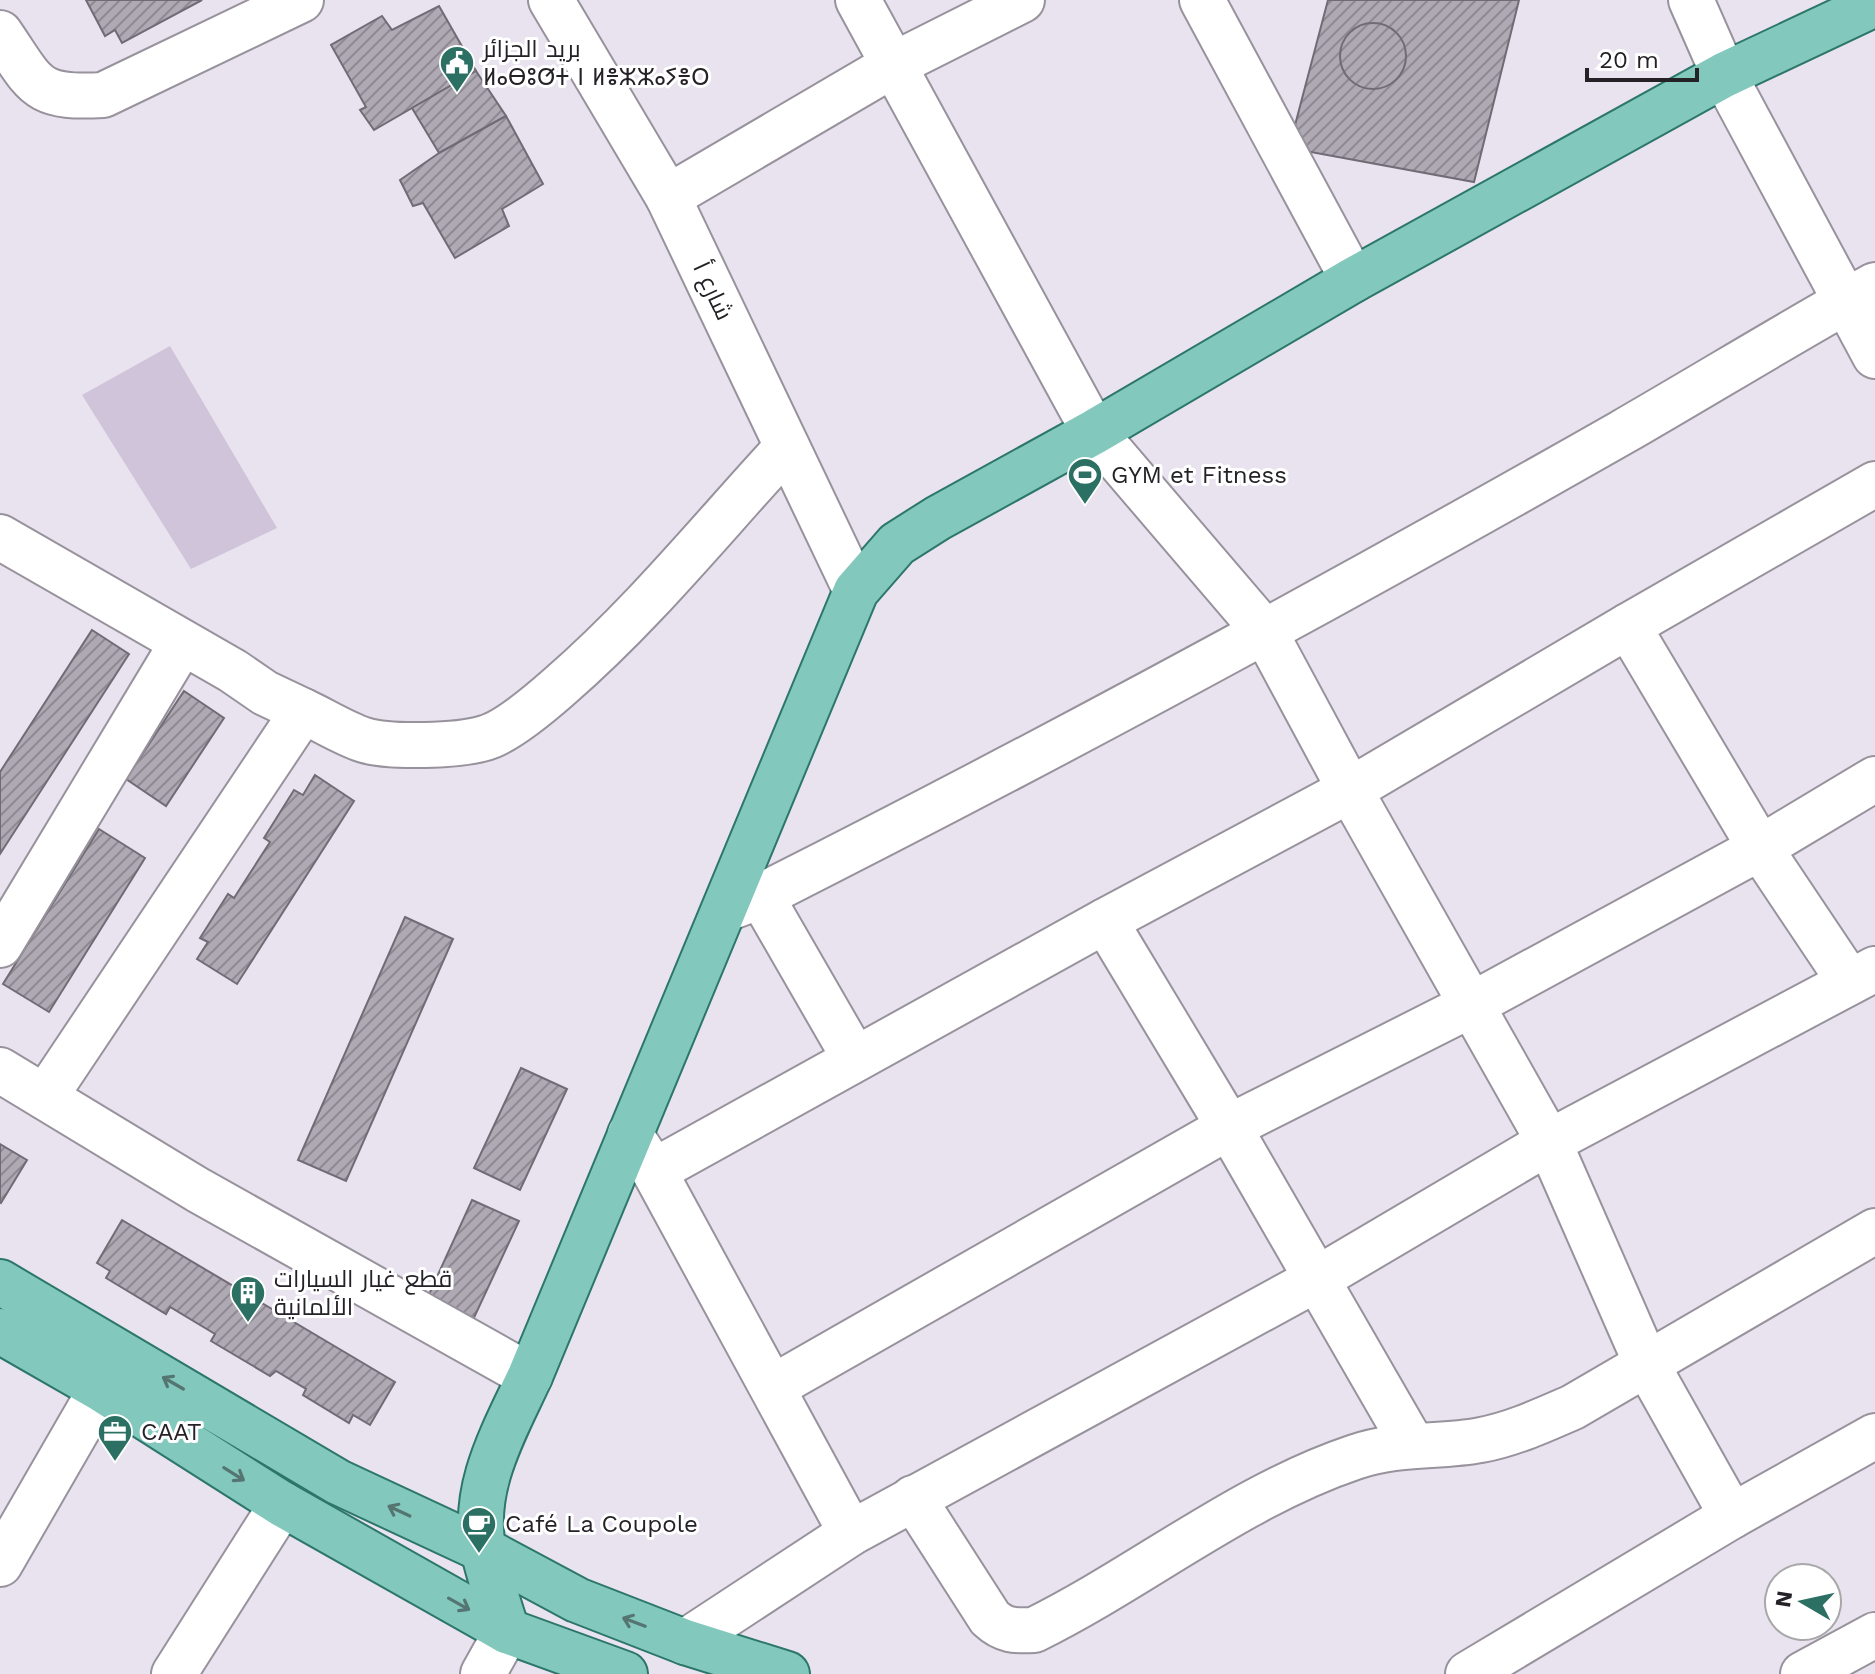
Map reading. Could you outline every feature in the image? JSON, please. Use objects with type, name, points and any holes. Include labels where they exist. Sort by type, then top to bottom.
[{"type":"main road","points":[[507,1631],[484,1550],[481,1505],[490,1463],[530,1376],[630,1134],[742,903],[856,591],[897,544],[938,518],[1094,432],[1353,280],[1724,75],[1875,4]]},
{"type":"main road","points":[[0,1282],[338,1482],[484,1550],[577,1600],[685,1642],[787,1674]]},
{"type":"main road","points":[[0,1331],[101,1389],[282,1504],[507,1631],[625,1674]]},
{"type":"street","points":[[0,33],[36,85],[54,94],[72,97],[103,95],[301,0]]},
{"type":"street","name":"شارع أ","points":[[551,0],[668,197],[856,591]]},
{"type":"street","points":[[858,0],[1094,432],[1265,632],[1350,790],[1549,1142],[1646,1363],[1732,1516]]},
{"type":"street","points":[[668,197],[893,65],[1022,0]]},
{"type":"street","points":[[1202,0],[1353,280]]},
{"type":"street","points":[[1691,0],[1724,75],[1860,294],[1875,356]]},
{"type":"street","points":[[855,1059],[742,903],[941,805],[1265,632],[1609,440],[1860,294]]},
{"type":"street","points":[[0,537],[233,671],[265,693],[365,740],[450,744],[488,738],[537,706],[603,648],[689,559],[787,447]]},
{"type":"street","points":[[654,1171],[1105,921],[1350,790],[1875,484]]},
{"type":"street","points":[[685,1642],[851,1533],[1317,1279],[1549,1142],[1862,975],[1760,848],[1628,626]]},
{"type":"street","points":[[0,945],[182,643]]},
{"type":"street","points":[[45,1097],[303,711]]},
{"type":"street","points":[[773,1387],[1229,1127],[1471,1005],[1760,848],[1875,779]]},
{"type":"street","points":[[1105,921],[1229,1127],[1412,1444]]},
{"type":"street","points":[[0,1070],[198,1190],[530,1376]]},
{"type":"street","points":[[630,1134],[654,1171],[851,1533]]},
{"type":"street","points":[[913,1498],[990,1618],[1001,1628],[1034,1630],[1287,1484],[1357,1456],[1412,1444],[1480,1440],[1527,1427],[1573,1407],[1875,1231]]},
{"type":"street","points":[[0,1564],[101,1389]]},
{"type":"street","points":[[1468,1674],[1732,1516],[1875,1436]]},
{"type":"street","points":[[174,1674],[282,1504]]},
{"type":"street","points":[[483,1674],[507,1631]]},
{"type":"street","points":[[1803,1674],[1875,1635]]},
{"type":"shaded area","points":[[170,346],[277,528],[191,569],[82,395]]},
{"type":"building","points":[[86,0],[202,0],[122,43],[115,30],[105,36]]},
{"type":"building","points":[[1328,0],[1519,0],[1474,182],[1289,148]]},
{"type":"building","points":[[439,6],[476,71],[374,130],[360,110],[366,107],[331,45],[382,16],[392,30]]},
{"type":"building","points":[[1373,23],[1386,26],[1396,33],[1403,43],[1406,56],[1403,69],[1396,79],[1386,86],[1373,89],[1360,86],[1350,79],[1343,69],[1340,56],[1343,43],[1350,33],[1360,26]]},
{"type":"building","points":[[476,71],[506,116],[439,153],[412,108]]},
{"type":"building","points":[[506,116],[543,184],[502,209],[509,226],[455,258],[423,203],[413,206],[400,180],[439,153]]},
{"type":"building","points":[[92,630],[129,654],[0,854],[0,772]]},
{"type":"building","points":[[184,691],[224,718],[166,806],[126,779]]},
{"type":"building","points":[[315,775],[354,801],[237,984],[197,959],[208,942],[200,938],[228,894],[234,898],[270,842],[264,838],[294,790],[303,795]]},
{"type":"building","points":[[99,829],[145,858],[49,1012],[3,984]]},
{"type":"building","points":[[405,917],[453,939],[346,1181],[298,1160]]},
{"type":"building","points":[[521,1068],[567,1089],[520,1190],[474,1168]]},
{"type":"building","points":[[0,1144],[27,1160],[1,1203],[0,1202]]},
{"type":"building","points":[[472,1200],[519,1221],[472,1322],[426,1301]]},
{"type":"building","name":"قطع غيار السيارات الألمانية","points":[[122,1220],[395,1382],[370,1425],[353,1415],[349,1423],[303,1395],[306,1389],[276,1371],[270,1376],[211,1341],[215,1334],[170,1307],[166,1314],[106,1278],[110,1271],[97,1263]]},
{"type":"place","name":"بريد الجزائر ⵍⴰⴱⵓⵚⵜ ⵏ ⵍⴻⵣⵣⴰⵢⴻⵔ","points":[[457,94]]},
{"type":"place","name":"GYM et Fitness","points":[[1085,506]]},
{"type":"place","name":"قطع غيار السيارات الألمانية","points":[[248,1324]]},
{"type":"place","name":"CAAT","points":[[115,1463]]},
{"type":"place","name":"Café La Coupole","points":[[479,1555]]}]
